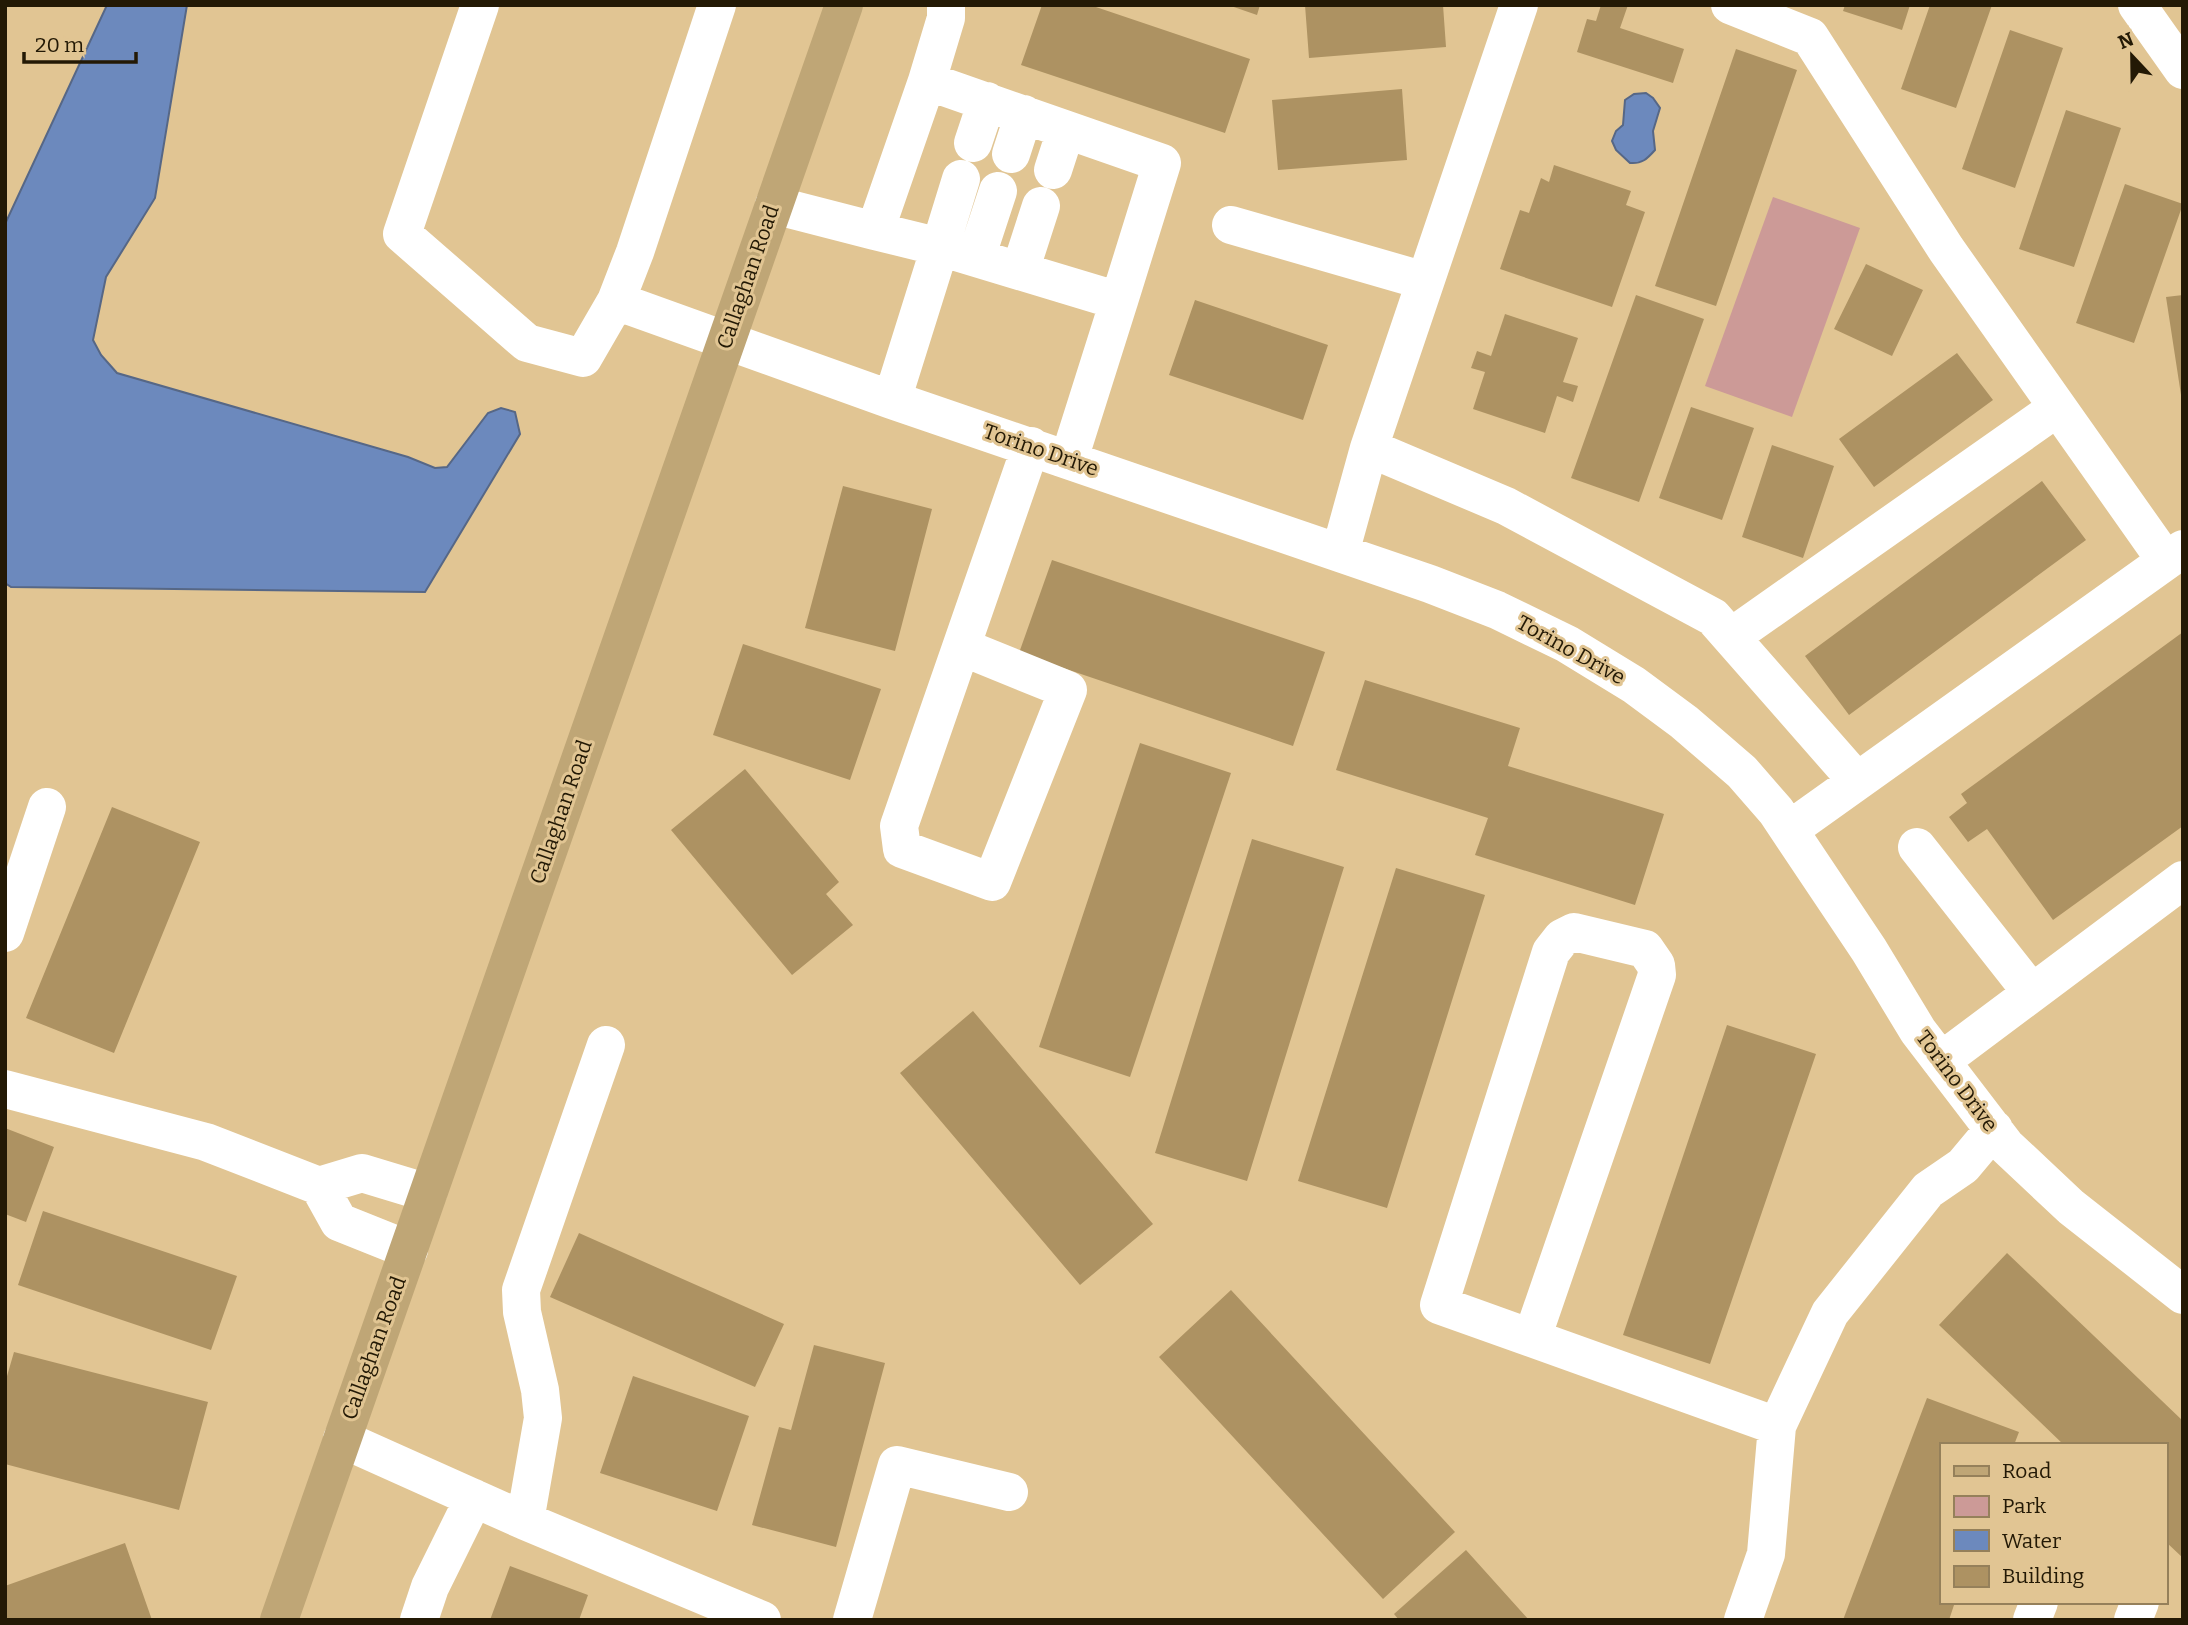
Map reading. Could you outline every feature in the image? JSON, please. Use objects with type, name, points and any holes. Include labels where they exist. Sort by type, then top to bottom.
[{"type":"main road","name":"Callaghan Road","points":[[279,1620],[844,5]]},
{"type":"street","points":[[480,5],[402,233],[527,343],[583,358],[616,301],[635,252],[717,5]]},
{"type":"street","points":[[875,231],[927,82],[946,18],[946,5]]},
{"type":"street","points":[[1340,553],[1369,448],[1519,5]]},
{"type":"street","points":[[1730,5],[1810,37],[1946,250],[2057,408],[2174,555],[1789,830]]},
{"type":"street","points":[[2137,5],[2183,70]]},
{"type":"street","points":[[927,82],[1162,163],[1069,459]]},
{"type":"street","points":[[973,143],[986,101]]},
{"type":"street","points":[[1011,155],[1024,114]]},
{"type":"street","points":[[1053,170],[1066,130]]},
{"type":"street","points":[[892,400],[961,179]]},
{"type":"street","points":[[976,258],[998,191]]},
{"type":"street","points":[[774,205],[940,247],[1119,301]]},
{"type":"street","points":[[1020,271],[1041,206]]},
{"type":"street","points":[[1231,225],[1425,281]]},
{"type":"street","name":"Torino Drive","points":[[616,301],[892,400],[1430,584],[1497,610],[1567,644],[1634,685],[1684,722],[1742,772],[1776,811],[1869,950],[1918,1031],[2007,1146],[2071,1207],[2183,1295]]},
{"type":"street","points":[[1731,637],[2057,408]]},
{"type":"street","points":[[961,647],[1068,690],[992,882],[902,849],[900,826],[961,647],[1031,446]]},
{"type":"street","points":[[1369,448],[1506,506],[1713,617],[1857,781]]},
{"type":"street","points":[[5,933],[47,807]]},
{"type":"street","points":[[1917,847],[2032,993]]},
{"type":"street","points":[[1941,1061],[2183,880]]},
{"type":"street","points":[[1532,1338],[1657,975],[1656,965],[1645,949],[1574,932],[1562,938],[1551,952],[1439,1304],[1532,1338],[1777,1426]]},
{"type":"street","points":[[525,1521],[543,1418],[540,1390],[522,1312],[521,1290],[606,1045]]},
{"type":"street","points":[[5,1089],[206,1142],[319,1186],[362,1174],[428,1193]]},
{"type":"street","points":[[1742,1620],[1766,1554],[1777,1426],[1830,1313],[1928,1190],[1963,1166],[1994,1129]]},
{"type":"street","points":[[319,1186],[339,1222],[409,1250]]},
{"type":"street","points":[[342,1439],[525,1521],[762,1620]]},
{"type":"street","points":[[852,1620],[897,1465],[1009,1492]]},
{"type":"street","points":[[419,1620],[430,1587],[474,1498]]},
{"type":"green space","points":[[1773,197],[1860,228],[1792,417],[1705,386]]},
{"type":"water","points":[[107,5],[187,5],[155,198],[106,277],[93,340],[101,355],[117,373],[408,457],[435,468],[447,467],[488,413],[501,408],[515,412],[520,434],[425,592],[11,587],[5,583],[5,224]]},
{"type":"water","points":[[1646,93],[1660,108],[1653,131],[1655,150],[1644,160],[1630,163],[1616,150],[1612,141],[1616,131],[1623,125],[1625,100],[1634,94]]},
{"type":"building","points":[[1042,5],[1090,5],[1250,59],[1225,133],[1021,65]]},
{"type":"building","points":[[1228,5],[1260,5],[1257,15]]},
{"type":"building","points":[[1305,5],[1443,5],[1446,47],[1309,58]]},
{"type":"building","points":[[1601,5],[1628,5],[1620,28],[1684,49],[1673,83],[1577,52],[1587,19],[1596,21]]},
{"type":"building","points":[[1845,5],[1910,5],[1902,30],[1843,11]]},
{"type":"building","points":[[1930,5],[1992,5],[1956,108],[1901,89]]},
{"type":"building","points":[[2010,30],[2063,48],[2015,188],[1962,169]]},
{"type":"building","points":[[1736,49],[1797,70],[1716,306],[1655,286]]},
{"type":"building","points":[[1402,89],[1407,160],[1278,170],[1272,100]]},
{"type":"building","points":[[2066,110],[2121,128],[2074,267],[2019,249]]},
{"type":"building","points":[[1554,165],[1631,191],[1626,205],[1645,212],[1612,307],[1500,269],[1520,210],[1529,213],[1541,178],[1549,182]]},
{"type":"building","points":[[2125,184],[2183,204],[2134,343],[2076,323]]},
{"type":"building","points":[[1866,264],[1923,290],[1892,356],[1834,329]]},
{"type":"building","points":[[1636,295],[1704,319],[1639,502],[1571,478]]},
{"type":"building","points":[[2183,295],[2183,395],[2181,395],[2166,297]]},
{"type":"building","points":[[1195,300],[1328,345],[1303,420],[1169,375]]},
{"type":"building","points":[[1505,314],[1578,338],[1563,382],[1578,386],[1573,402],[1557,396],[1545,433],[1473,409],[1485,372],[1471,368],[1477,351],[1491,356]]},
{"type":"building","points":[[1957,353],[1993,400],[1874,487],[1839,439]]},
{"type":"building","points":[[1691,407],[1754,428],[1722,520],[1659,498]]},
{"type":"building","points":[[1772,445],[1834,466],[1803,558],[1742,537]]},
{"type":"building","points":[[2042,481],[2086,540],[1849,715],[1805,656]]},
{"type":"building","points":[[843,486],[932,509],[895,651],[805,628]]},
{"type":"building","points":[[1052,560],[1325,652],[1293,746],[1019,653]]},
{"type":"building","points":[[2183,632],[2183,826],[2053,920],[1987,829],[1968,842],[1949,817],[1967,803],[1961,794]]},
{"type":"building","points":[[743,644],[881,689],[850,780],[713,735]]},
{"type":"building","points":[[1365,680],[1520,728],[1508,766],[1664,814],[1635,905],[1475,855],[1488,818],[1336,770]]},
{"type":"building","points":[[1140,743],[1231,773],[1130,1077],[1039,1047]]},
{"type":"building","points":[[745,769],[839,882],[826,894],[853,925],[792,975],[671,830]]},
{"type":"building","points":[[112,807],[200,842],[114,1053],[26,1018]]},
{"type":"building","points":[[1252,839],[1344,867],[1247,1181],[1155,1153]]},
{"type":"building","points":[[1396,868],[1485,895],[1387,1208],[1298,1181]]},
{"type":"building","points":[[973,1011],[1153,1224],[1080,1285],[900,1073]]},
{"type":"building","points":[[1727,1025],[1816,1054],[1710,1364],[1623,1335]]},
{"type":"building","points":[[5,1128],[54,1147],[26,1222],[5,1214]]},
{"type":"building","points":[[43,1211],[237,1276],[211,1350],[18,1285]]},
{"type":"building","points":[[579,1233],[784,1324],[755,1387],[550,1297]]},
{"type":"building","points":[[2007,1253],[2183,1421],[2183,1558],[2167,1543],[2167,1443],[2062,1443],[1939,1325]]},
{"type":"building","points":[[1231,1290],[1455,1532],[1383,1599],[1159,1357]]},
{"type":"building","points":[[814,1345],[885,1363],[836,1547],[752,1525],[779,1427],[791,1430]]},
{"type":"building","points":[[14,1352],[208,1402],[179,1510],[5,1464],[5,1383]]},
{"type":"building","points":[[633,1376],[749,1416],[717,1511],[600,1473]]},
{"type":"building","points":[[1927,1398],[2019,1432],[2015,1443],[1940,1443],[1940,1604],[1954,1604],[1949,1620],[1843,1620]]},
{"type":"building","points":[[125,1543],[152,1620],[5,1620],[5,1586]]},
{"type":"building","points":[[1466,1550],[1529,1620],[1399,1620],[1394,1614]]},
{"type":"building","points":[[510,1566],[588,1595],[579,1620],[490,1620]]}]
